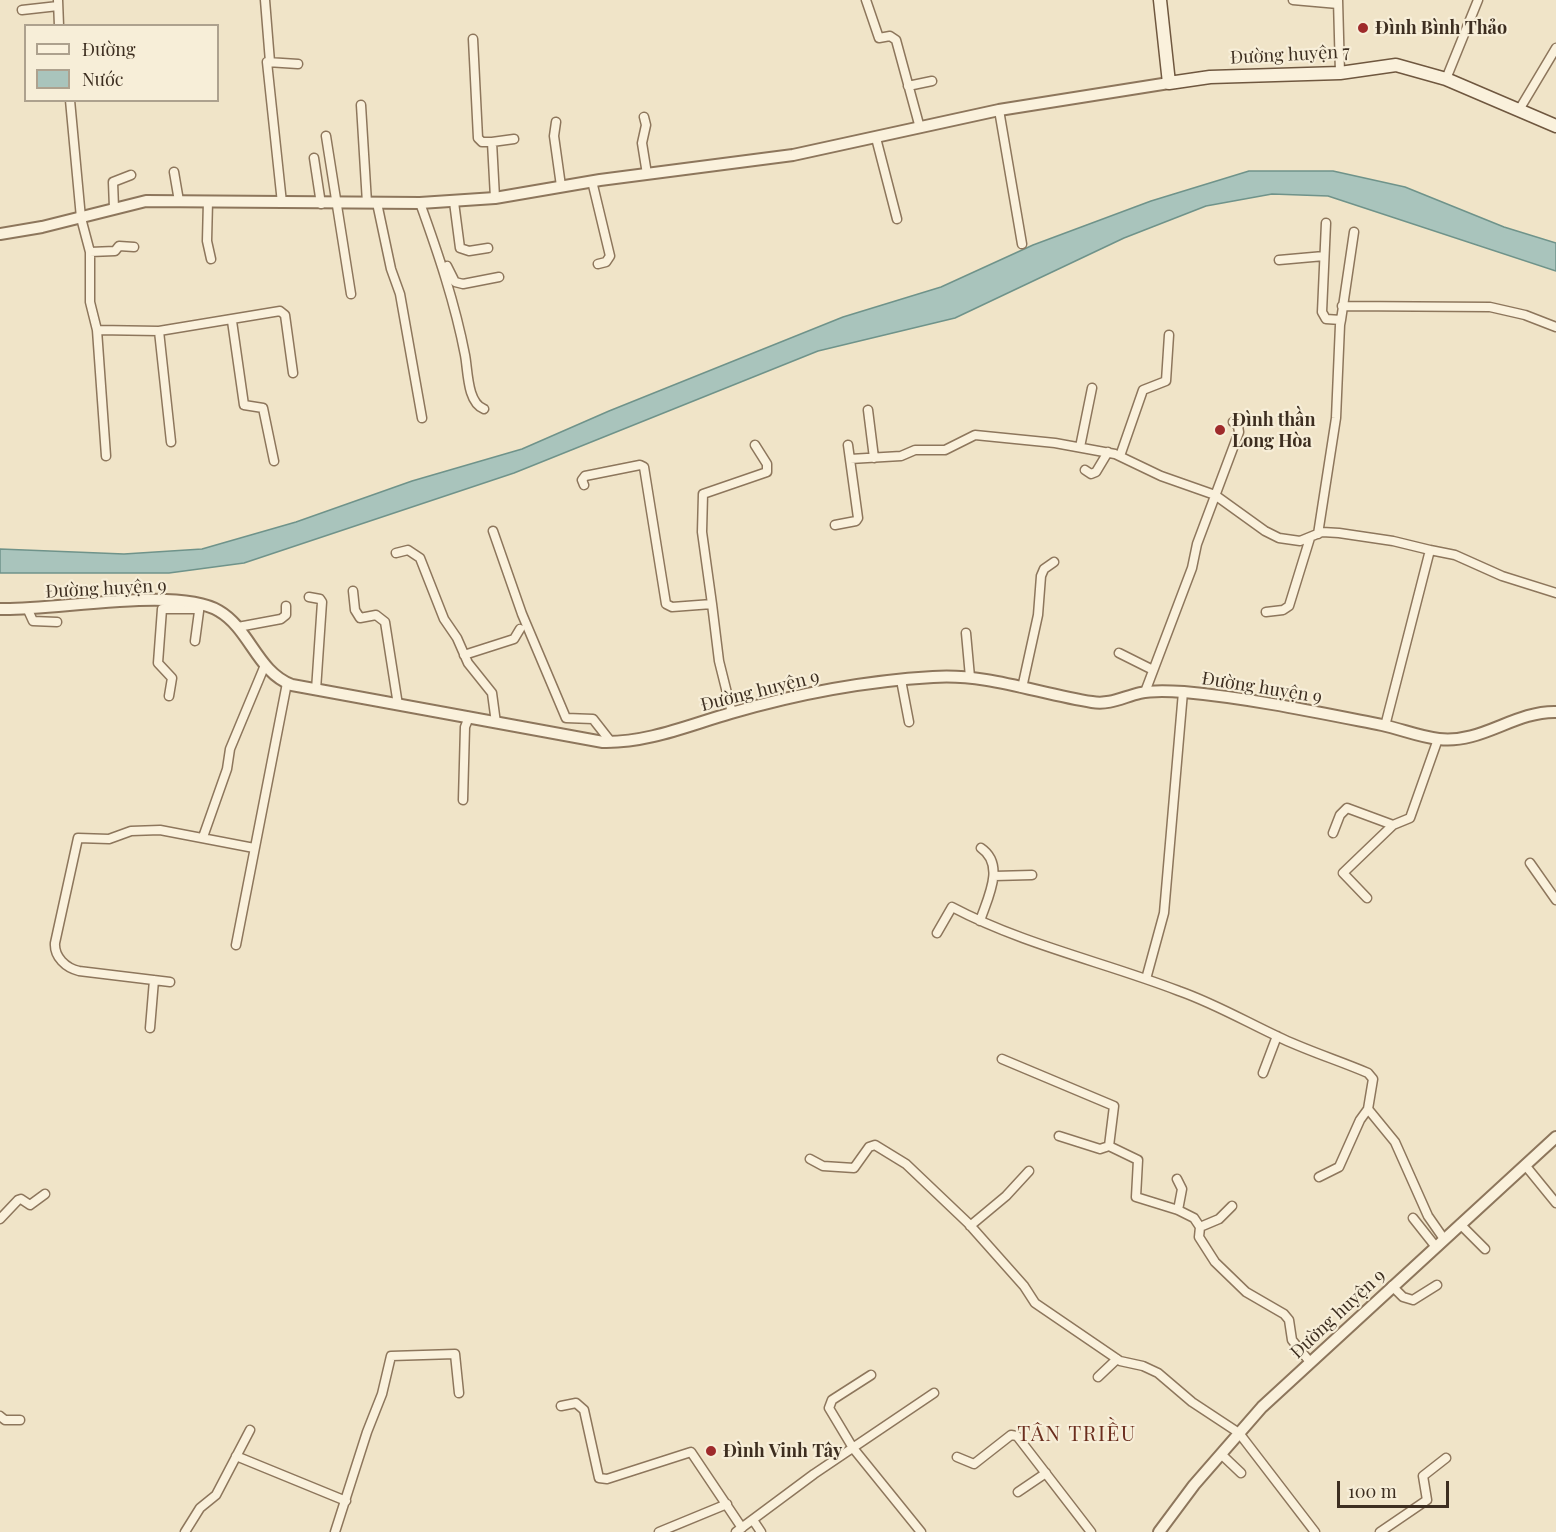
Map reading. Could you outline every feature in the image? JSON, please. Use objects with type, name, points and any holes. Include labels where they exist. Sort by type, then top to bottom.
[{"type":"main road","points":[[1160,0],[1169,83]]},
{"type":"main road","name":"Đường huyện 7","points":[[1169,83],[1210,77],[1340,73],[1396,64],[1446,79],[1556,126]]},
{"type":"street","points":[[265,0],[270,62],[267,62],[268,81],[282,203]]},
{"type":"street","points":[[866,0],[879,38],[890,36],[896,40],[920,128]]},
{"type":"street","points":[[1293,0],[1338,2],[1340,73]]},
{"type":"street","points":[[1446,79],[1478,0]]},
{"type":"street","points":[[22,10],[58,3],[59,24]]},
{"type":"street","points":[[473,39],[478,138],[482,142],[514,139]]},
{"type":"street","points":[[1519,110],[1556,48]]},
{"type":"street","points":[[270,62],[298,64]]},
{"type":"street","points":[[908,86],[932,81]]},
{"type":"street","points":[[0,234],[81,218],[146,201],[321,204],[454,202],[495,198],[592,181],[793,155],[999,110],[1169,83]]},
{"type":"street","points":[[70,102],[81,218],[90,252],[90,302],[97,330],[106,456]]},
{"type":"street","points":[[361,105],[372,203],[400,294],[422,418]]},
{"type":"street","points":[[999,110],[1022,244]]},
{"type":"street","points":[[644,117],[646,125],[642,142],[647,174]]},
{"type":"street","points":[[555,122],[554,135],[561,186]]},
{"type":"street","points":[[326,136],[351,294]]},
{"type":"street","points":[[876,138],[897,219]]},
{"type":"street","points":[[492,142],[495,198]]},
{"type":"street","points":[[314,158],[321,204]]},
{"type":"street","points":[[174,172],[179,201]]},
{"type":"street","points":[[114,208],[113,182],[130,175]]},
{"type":"street","points":[[592,181],[610,256],[606,262],[598,264]]},
{"type":"street","points":[[208,201],[207,241],[211,259]]},
{"type":"street","points":[[454,202],[460,248],[469,251],[488,248]]},
{"type":"street","points":[[423,203],[455,282],[463,284],[499,277]]},
{"type":"street","points":[[423,203],[444,270],[463,346],[472,395],[476,405],[484,409]]},
{"type":"street","points":[[1326,223],[1323,317],[1341,320]]},
{"type":"street","points":[[1266,612],[1283,610],[1289,606],[1314,536],[1336,418],[1342,306],[1354,232]]},
{"type":"street","points":[[90,252],[115,251],[119,246],[134,247]]},
{"type":"street","points":[[1279,260],[1324,256]]},
{"type":"street","points":[[1342,306],[1490,307],[1525,315],[1556,327]]},
{"type":"street","points":[[97,330],[159,331],[232,321],[276,310],[283,313],[293,373]]},
{"type":"street","points":[[232,321],[244,405],[263,408],[274,461]]},
{"type":"street","points":[[159,331],[171,442]]},
{"type":"street","points":[[1120,456],[1143,390],[1166,381],[1169,335]]},
{"type":"street","points":[[1080,447],[1092,388]]},
{"type":"street","points":[[868,410],[874,458]]},
{"type":"street","points":[[1145,692],[1192,568],[1197,544],[1217,496],[1239,432],[1238,426],[1233,422]]},
{"type":"street","points":[[850,459],[901,456],[915,450],[945,450],[975,435],[1013,437],[1108,452],[1154,473],[1217,496],[1265,531],[1279,538],[1291,541],[1314,536],[1360,536],[1455,555],[1502,576],[1556,592]]},
{"type":"street","points":[[835,525],[856,521],[858,518],[848,444]]},
{"type":"street","points":[[732,712],[719,661],[702,532],[703,494],[767,472],[767,464],[755,445]]},
{"type":"street","points":[[1085,470],[1091,474],[1096,472],[1108,452]]},
{"type":"street","points":[[584,485],[582,480],[585,477],[642,465],[666,604],[672,607],[712,604]]},
{"type":"street","points":[[493,531],[522,614],[566,718],[593,719],[611,742]]},
{"type":"street","points":[[396,553],[408,550],[420,558],[444,619],[468,663],[492,693],[496,723]]},
{"type":"street","points":[[1384,726],[1430,550]]},
{"type":"street","points":[[1022,688],[1038,615],[1041,576],[1044,569],[1054,562]]},
{"type":"street","points":[[353,591],[355,610],[360,618],[376,615],[385,622],[398,705]]},
{"type":"street","points":[[309,597],[320,598],[322,608],[316,690]]},
{"type":"street","name":"Đường huyện 9","points":[[0,609],[28,610],[133,601],[200,606],[221,612],[238,627],[265,666],[287,683],[496,723],[611,742],[633,741],[668,733],[732,712],[830,691],[901,680],[970,677],[1104,703],[1145,692],[1183,692],[1268,704],[1384,726],[1438,739],[1463,740],[1527,715],[1556,712]]},
{"type":"street","points":[[169,696],[172,678],[160,667],[158,657],[162,609],[200,606],[195,641]]},
{"type":"street","points":[[238,627],[281,619],[286,615],[286,606]]},
{"type":"street","points":[[28,610],[33,621],[57,622]]},
{"type":"street","points":[[464,655],[514,639],[520,629]]},
{"type":"street","points":[[966,633],[970,677]]},
{"type":"street","points":[[1119,654],[1153,669]]},
{"type":"street","points":[[203,837],[227,769],[230,749],[265,666]]},
{"type":"street","points":[[901,680],[909,722]]},
{"type":"street","points":[[236,945],[287,683]]},
{"type":"street","points":[[1146,979],[1164,913],[1183,692]]},
{"type":"street","points":[[464,800],[465,727],[469,717]]},
{"type":"street","points":[[1333,833],[1340,815],[1347,808],[1393,825],[1399,824],[1412,815],[1438,739]]},
{"type":"street","points":[[1368,898],[1343,873],[1393,825]]},
{"type":"street","points":[[170,982],[74,970],[67,966],[57,953],[55,943],[78,838],[109,839],[131,831],[145,830],[203,837],[254,848]]},
{"type":"street","points":[[980,921],[994,876],[990,857],[981,848]]},
{"type":"street","points":[[1530,863],[1556,900]]},
{"type":"street","points":[[994,876],[1032,875]]},
{"type":"street","points":[[937,933],[951,907],[980,921],[1075,957],[1146,979],[1225,1009],[1277,1036],[1368,1073],[1372,1079],[1368,1109],[1360,1120],[1339,1167],[1319,1177]]},
{"type":"street","points":[[150,1028],[154,980]]},
{"type":"street","points":[[1263,1072],[1277,1036]]},
{"type":"street","points":[[1002,1059],[1114,1106],[1109,1146]]},
{"type":"street","points":[[1368,1109],[1395,1142],[1440,1243]]},
{"type":"street","points":[[1059,1136],[1100,1149],[1109,1146],[1138,1160],[1136,1197],[1178,1210],[1194,1218],[1200,1227],[1199,1237],[1215,1262],[1246,1292],[1284,1314],[1289,1320],[1292,1340],[1310,1362]]},
{"type":"street","name":"Đường huyện 9","points":[[1159,1532],[1239,1433],[1310,1362],[1556,1137]]},
{"type":"street","points":[[810,1159],[824,1166],[854,1168],[871,1145],[880,1146],[906,1164],[970,1226],[1024,1286],[1035,1303],[1117,1359],[1158,1373],[1192,1402],[1239,1433],[1315,1532]]},
{"type":"street","points":[[1525,1165],[1556,1203]]},
{"type":"street","points":[[970,1226],[1006,1196],[1029,1171]]},
{"type":"street","points":[[1177,1179],[1182,1189],[1178,1210]]},
{"type":"street","points":[[0,1219],[18,1200],[24,1200],[30,1205],[45,1194]]},
{"type":"street","points":[[1200,1227],[1219,1219],[1232,1206]]},
{"type":"street","points":[[1413,1218],[1440,1243]]},
{"type":"street","points":[[1460,1224],[1485,1249]]},
{"type":"street","points":[[1392,1286],[1403,1297],[1413,1300],[1437,1285]]},
{"type":"street","points":[[335,1532],[387,1381],[391,1356],[455,1354],[459,1393]]},
{"type":"street","points":[[1098,1377],[1117,1359]]},
{"type":"street","points":[[871,1375],[829,1403],[853,1448],[921,1532]]},
{"type":"street","points":[[561,1406],[576,1403],[584,1410],[599,1478],[607,1479],[691,1452],[727,1504],[739,1530],[934,1393]]},
{"type":"street","points":[[0,1416],[5,1420],[20,1420]]},
{"type":"street","points":[[185,1532],[200,1508],[216,1495],[249,1430]]},
{"type":"street","points":[[957,1457],[974,1464],[1014,1434],[1091,1532]]},
{"type":"street","points":[[1221,1454],[1241,1473]]},
{"type":"street","points":[[236,1456],[346,1501]]},
{"type":"street","points":[[1380,1532],[1427,1500],[1423,1476],[1446,1458]]},
{"type":"street","points":[[1018,1492],[1046,1473]]},
{"type":"street","points":[[659,1532],[727,1504]]},
{"type":"street","points":[[753,1520],[761,1532]]},
{"type":"water","points":[[1249,171],[1333,171],[1405,187],[1504,227],[1556,243],[1556,271],[1328,196],[1272,194],[1206,206],[1124,238],[955,318],[818,351],[514,473],[244,563],[169,573],[0,573],[0,549],[124,554],[202,549],[296,522],[412,481],[522,449],[609,411],[843,317],[941,287],[1033,245],[1151,201]]},
{"type":"place","name":"Đình Bình Thảo","points":[[1363,28]]},
{"type":"place","name":"Đình thần Long Hòa","points":[[1220,430]]},
{"type":"place","name":"Đình Vinh Tây","points":[[711,1451]]},
{"type":"district","name":"TÂN TRIỀU","points":[[1077,1434]]}]
